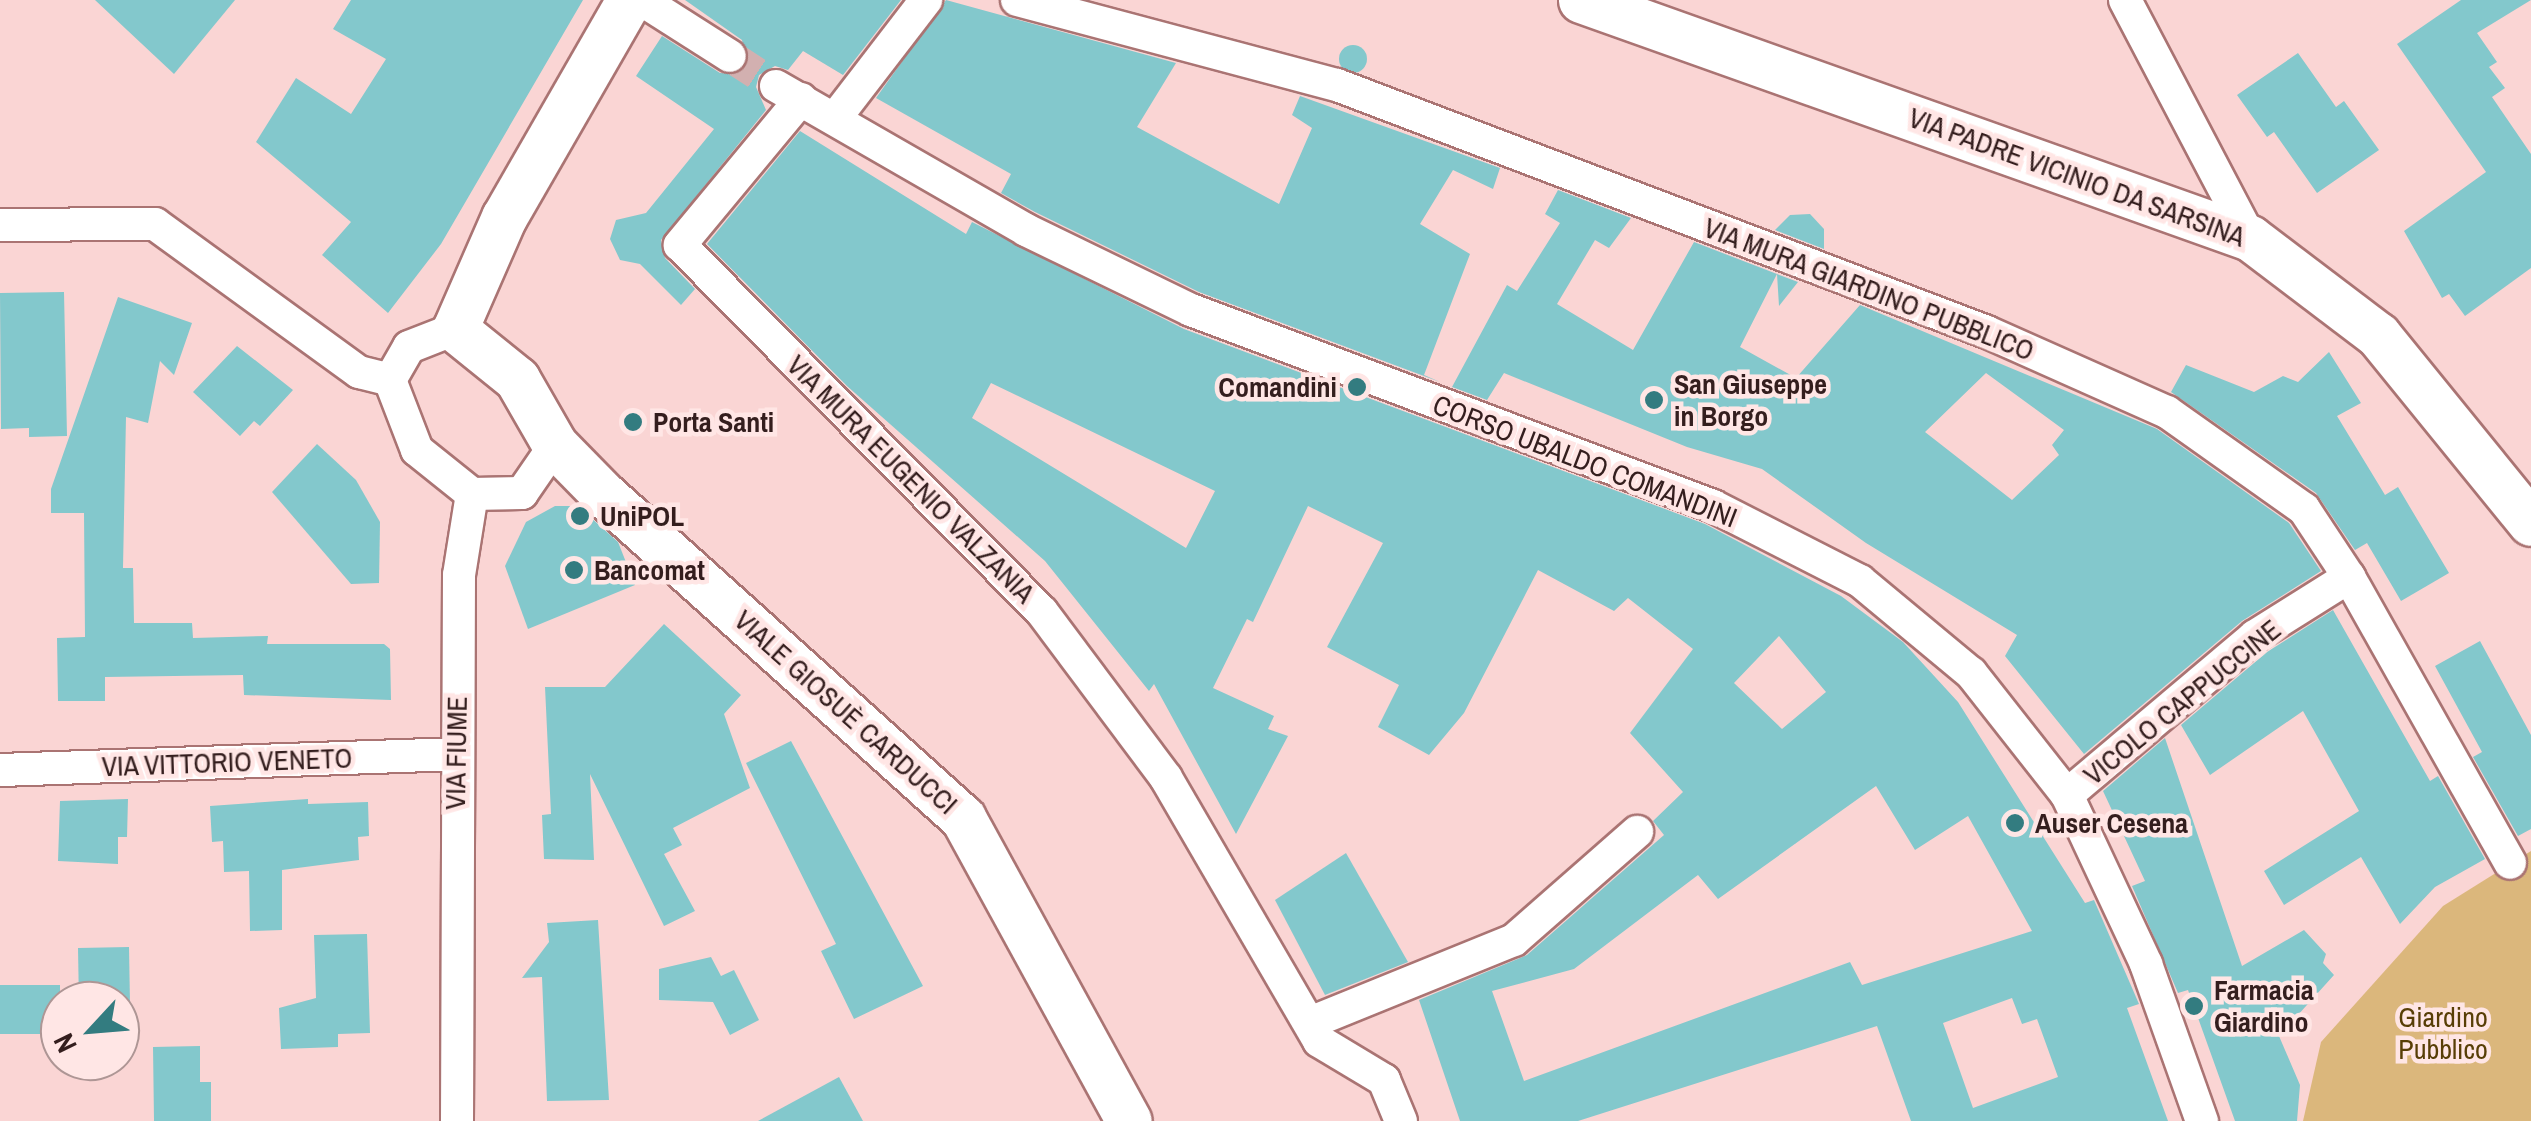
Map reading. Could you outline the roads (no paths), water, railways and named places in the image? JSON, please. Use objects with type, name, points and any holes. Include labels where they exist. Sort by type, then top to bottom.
[{"type":"street","points":[[390,380],[409,347],[455,329],[504,217],[628,0]]},
{"type":"street","points":[[642,0],[730,56]]},
{"type":"street","points":[[836,117],[926,0]]},
{"type":"street","name":"VIA MURA GIARDINO PUBBLICO","points":[[1017,0],[1337,84],[1987,332],[2167,412],[2304,509],[2350,577],[2510,864]]},
{"type":"street","name":"VIA PADRE VICINIO DA SARSINA","points":[[1581,0],[2250,238],[2378,335],[2527,511]]},
{"type":"street","points":[[2125,0],[2250,238]]},
{"type":"street","name":"CORSO UBALDO COMANDINI","points":[[788,92],[1026,230],[1192,310],[1712,506],[1860,581],[1970,673],[2067,796],[2146,964],[2202,1121]]},
{"type":"street","name":"VIA MURA EUGENIO VALZANIA","points":[[788,92],[680,245],[1042,612],[1166,778],[1312,1022],[1319,1042],[1384,1080],[1401,1121]]},
{"type":"street","points":[[0,224],[155,224],[359,372],[390,380]]},
{"type":"street","name":"VIALE GIOSUÈ CARDUCCI","points":[[455,329],[517,379],[555,446],[963,818],[1129,1121]]},
{"type":"street","points":[[390,380],[417,450],[472,494],[522,493],[555,446]]},
{"type":"street","name":"VIA FIUME","points":[[457,1121],[455,754],[459,575],[472,494]]},
{"type":"street","name":"VICOLO CAPPUCCINE","points":[[2067,796],[2255,636],[2350,577]]},
{"type":"street","name":"VIA VITTORIO VENETO","points":[[0,770],[455,754]]},
{"type":"street","points":[[1312,1022],[1514,940],[1637,832]]},
{"type":"tunnel","points":[[730,56],[776,86]]},
{"type":"place","name":"Comandini","points":[[1357,387]]},
{"type":"place","name":"San Giuseppe in Borgo","points":[[1654,400]]},
{"type":"place","name":"Porta Santi","points":[[633,422]]},
{"type":"place","name":"UniPOL","points":[[580,516]]},
{"type":"place","name":"Bancomat","points":[[574,570]]},
{"type":"place","name":"Auser Cesena","points":[[2015,823]]},
{"type":"place","name":"Farmacia Giardino","points":[[2194,1006]]},
{"type":"park label","name":"Giardino Pubblico","points":[[2443,1033]]}]
